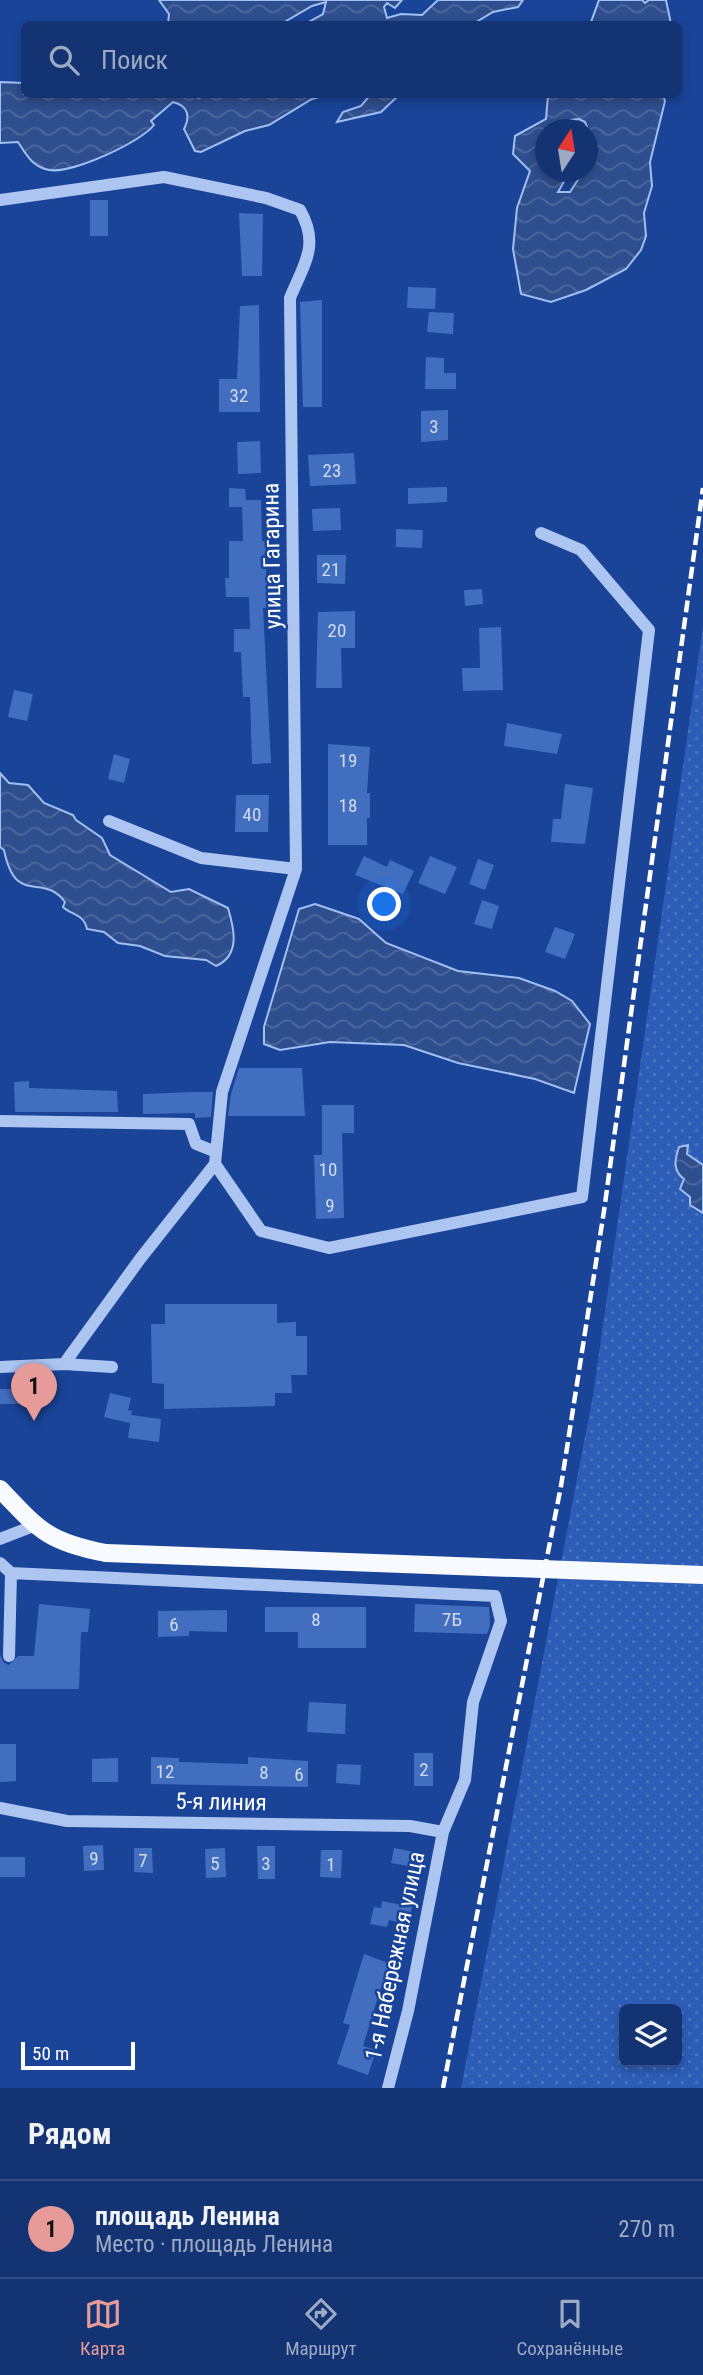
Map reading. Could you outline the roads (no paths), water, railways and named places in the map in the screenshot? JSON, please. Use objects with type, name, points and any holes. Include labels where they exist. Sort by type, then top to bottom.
[{"type":"main road","points":[[0,1489],[51,1538],[74,1547],[106,1553],[703,1575]]},
{"type":"street","name":"улица Гагарина","points":[[0,200],[164,177],[266,198],[300,210],[309,227],[311,246],[290,298],[296,869],[222,1092],[216,1158]]},
{"type":"street","points":[[0,1121],[189,1124],[196,1143],[216,1158],[261,1231],[329,1248],[582,1196],[649,630],[581,550],[541,533]]},
{"type":"street","points":[[109,821],[201,858],[296,869]]},
{"type":"street","points":[[64,1364],[216,1158]]},
{"type":"street","points":[[0,1367],[64,1364],[112,1367]]},
{"type":"street","points":[[0,1539],[36,1525]]},
{"type":"street","points":[[0,1563],[11,1573],[9,1656]]},
{"type":"street","name":"1-я Набережная улица","points":[[11,1573],[495,1596],[502,1621],[473,1702],[465,1780],[443,1832],[408,2011],[388,2088]]},
{"type":"street","name":"5-я линия","points":[[0,1808],[67,1821],[410,1826],[443,1832]]},
{"type":"water","points":[[159,0],[402,0],[395,8],[387,3],[384,7],[387,18],[401,14],[422,15],[438,0],[523,0],[518,7],[493,12],[478,21],[310,21],[323,14],[326,2],[312,6],[286,21],[168,21],[169,14]]},
{"type":"water","points":[[599,0],[642,0],[645,3],[649,0],[666,0],[670,21],[591,21]]},
{"type":"water","points":[[0,82],[21,83],[21,98],[316,98],[269,125],[245,131],[201,152],[195,151],[184,129],[187,120],[185,109],[173,102],[151,121],[154,125],[147,132],[135,140],[73,167],[49,170],[34,163],[18,142],[0,143]]},
{"type":"water","points":[[368,98],[396,98],[381,112],[337,122],[343,112],[361,106]]},
{"type":"water","points":[[548,98],[664,98],[650,162],[652,186],[644,213],[646,236],[641,250],[626,269],[586,290],[551,302],[521,294],[513,249],[517,208],[530,171],[513,154],[515,136],[535,125],[535,182],[564,182],[558,192],[570,192],[576,182],[598,182],[598,119],[546,119]]},
{"type":"water","points":[[0,773],[9,783],[28,785],[44,803],[73,815],[102,838],[110,855],[171,892],[189,889],[228,908],[234,940],[229,955],[216,966],[206,960],[165,956],[140,946],[118,943],[104,932],[87,929],[80,918],[63,907],[65,902],[56,893],[23,884],[15,878],[4,850],[0,847]]},
{"type":"water","points":[[315,904],[359,919],[386,943],[458,971],[519,978],[555,991],[572,1001],[590,1024],[574,1093],[535,1079],[458,1063],[404,1045],[330,1042],[280,1050],[264,1044],[264,1027],[299,909]]},
{"type":"water","points":[[688,1145],[687,1154],[703,1165],[703,1213],[690,1205],[690,1197],[680,1189],[684,1179],[676,1168],[676,1156],[679,1147]]},
{"type":"railway","points":[[443,2088],[561,1486],[604,1211],[703,488]]},
{"type":"place","name":"площадь Ленина","points":[[34,1421]]}]
